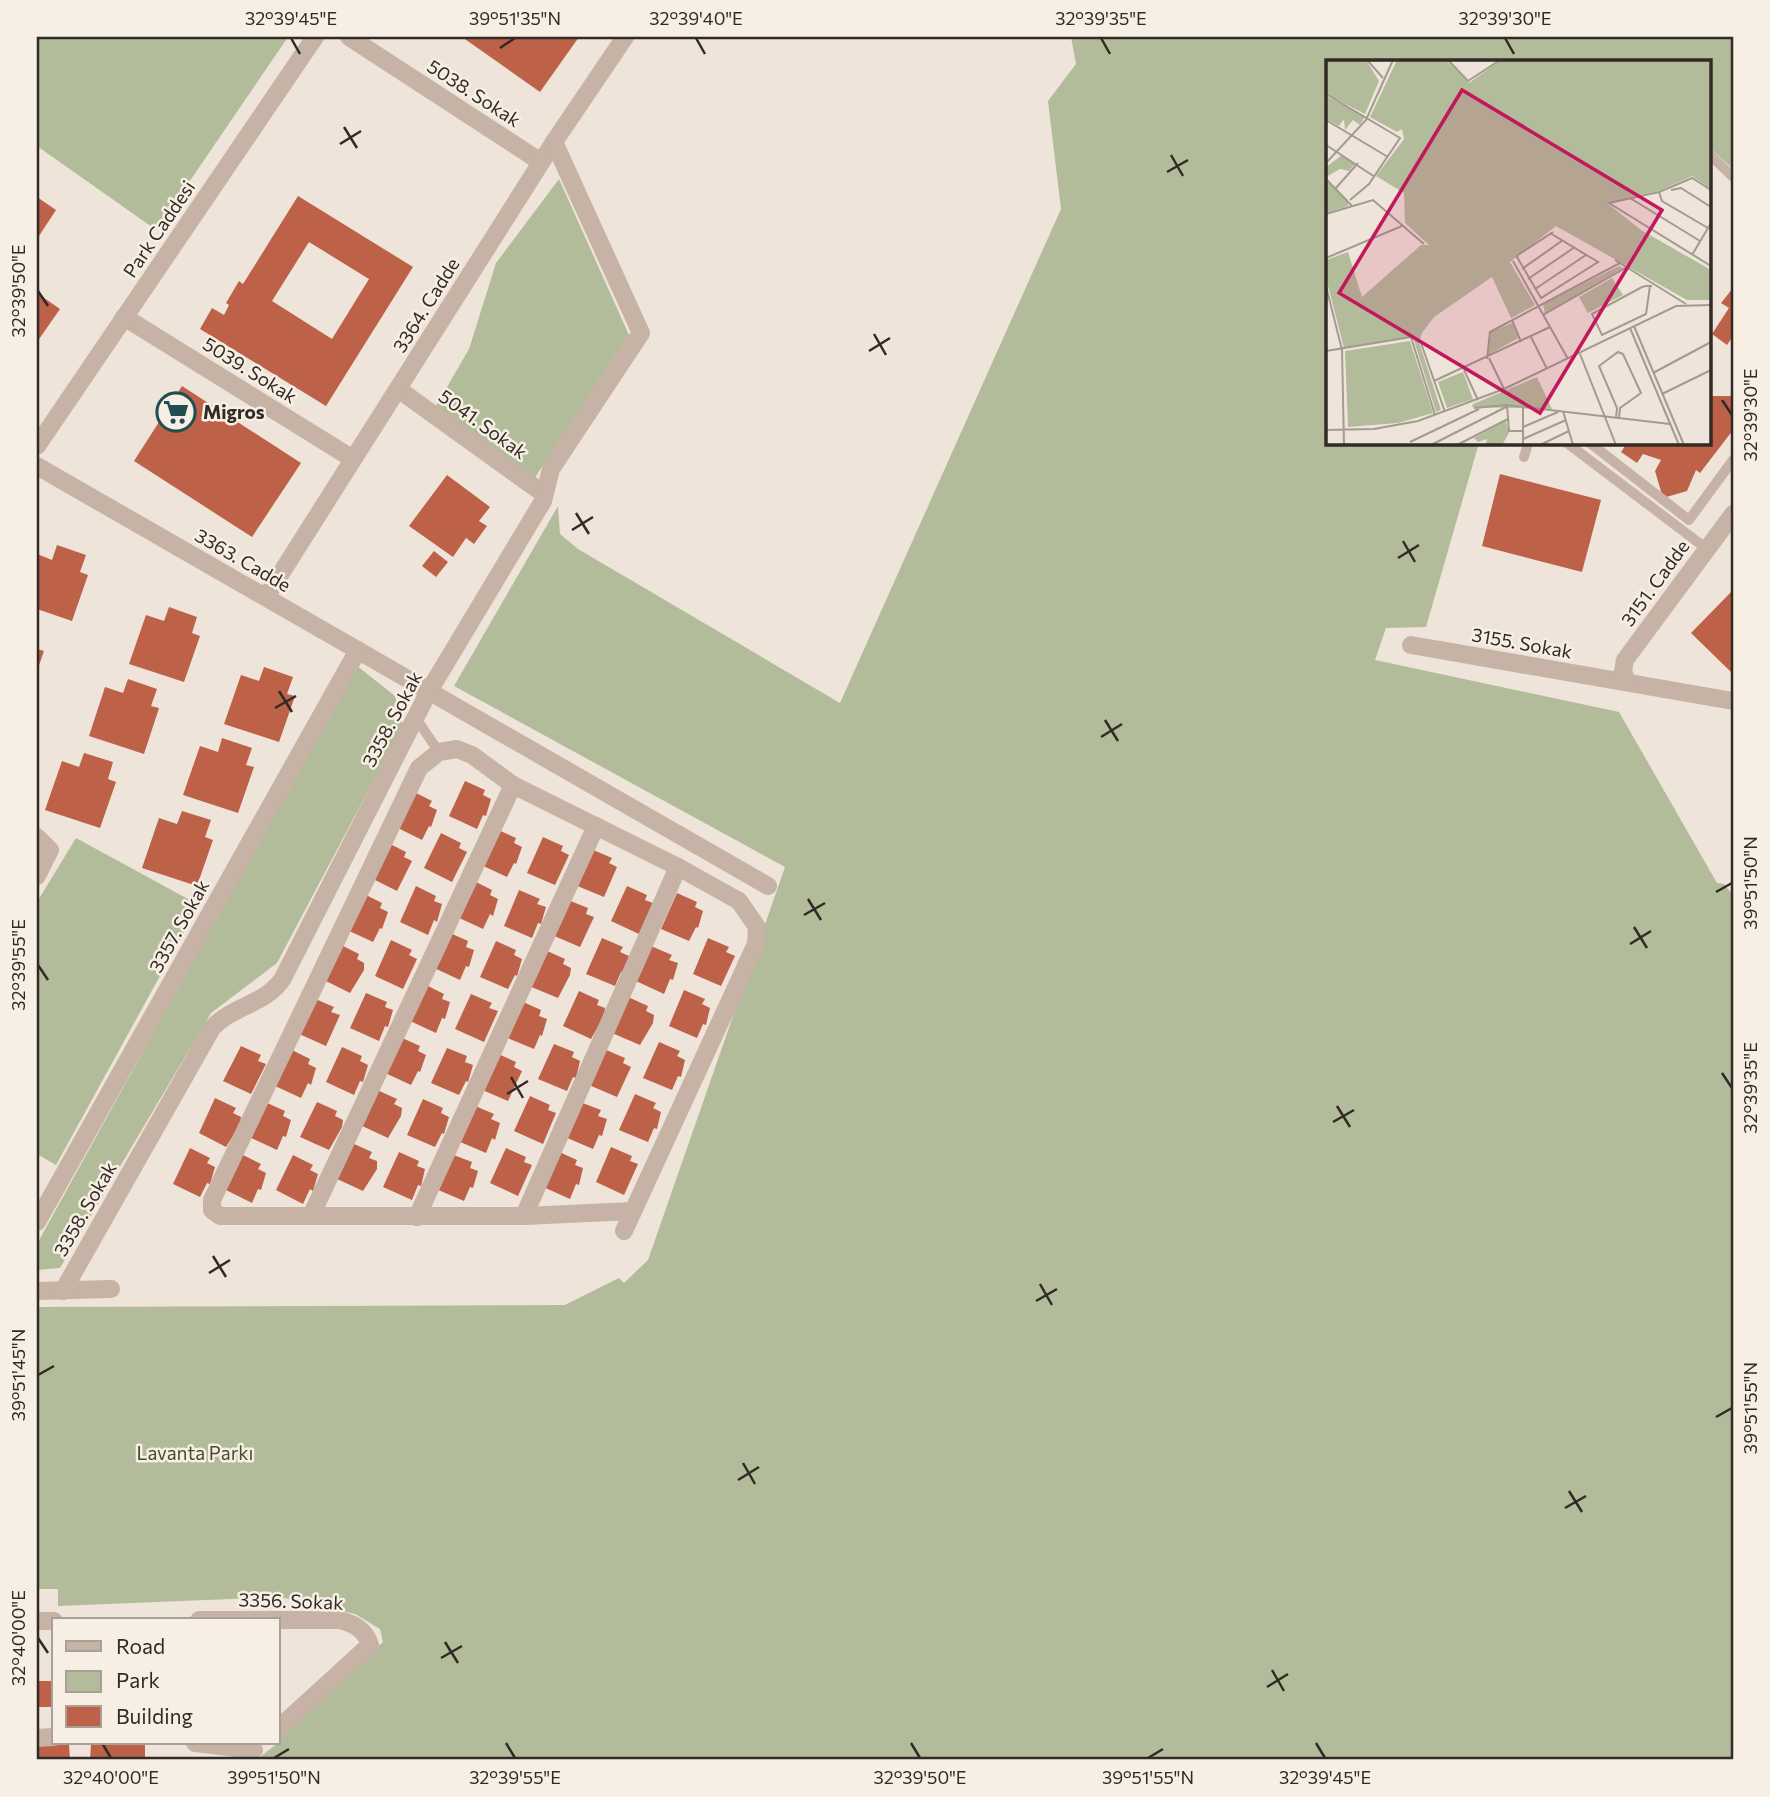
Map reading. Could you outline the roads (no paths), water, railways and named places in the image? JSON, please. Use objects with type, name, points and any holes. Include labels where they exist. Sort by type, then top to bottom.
[{"type":"street","name":"Park Caddesi","points":[[37,446],[316,37]]},
{"type":"street","name":"5038. Sokak","points":[[349,37],[541,162]]},
{"type":"street","name":"3364. Cadde","points":[[266,597],[541,162],[625,37]]},
{"type":"street","name":"3358. Sokak","points":[[63,1291],[212,1028],[224,1018],[264,997],[278,985],[429,691],[544,494],[551,469],[641,333],[554,142]]},
{"type":"street","name":"5039. Sokak","points":[[124,317],[353,459]]},
{"type":"street","name":"5041. Sokak","points":[[398,389],[544,494]]},
{"type":"street","name":"3363. Cadde","points":[[37,466],[768,886]]},
{"type":"street","name":"3151. Cadde","points":[[1626,682],[1623,671],[1625,660],[1733,513]]},
{"type":"street","name":"3155. Sokak","points":[[1411,645],[1733,701]]},
{"type":"street","name":"3357. Sokak","points":[[37,1222],[358,650]]},
{"type":"street","points":[[624,1231],[756,944],[757,927],[739,901],[678,867],[513,785],[472,755],[457,749],[439,752],[419,768],[212,1200],[212,1210],[220,1216],[417,1217],[632,1211]]},
{"type":"street","points":[[311,1216],[513,785]]},
{"type":"street","points":[[417,1217],[596,826]]},
{"type":"street","points":[[37,837],[50,850],[37,876]]},
{"type":"street","points":[[524,1216],[678,867]]},
{"type":"street","points":[[37,1291],[111,1289]]},
{"type":"street","name":"3356. Sokak","points":[[280,1620],[339,1620],[358,1627],[370,1645],[280,1726]]},
{"type":"street","points":[[202,1744],[253,1751]]},
{"type":"lane","points":[[1710,155],[1733,177]]},
{"type":"lane","points":[[1524,457],[1528,444]]},
{"type":"lane","points":[[1568,444],[1707,549]]},
{"type":"lane","points":[[1591,444],[1689,520],[1733,460]]},
{"type":"lane","points":[[415,717],[439,752]]},
{"type":"place","name":"Migros","points":[[176,412]]},
{"type":"park label","name":"Lavanta Parkı","points":[[195,1453]]}]
